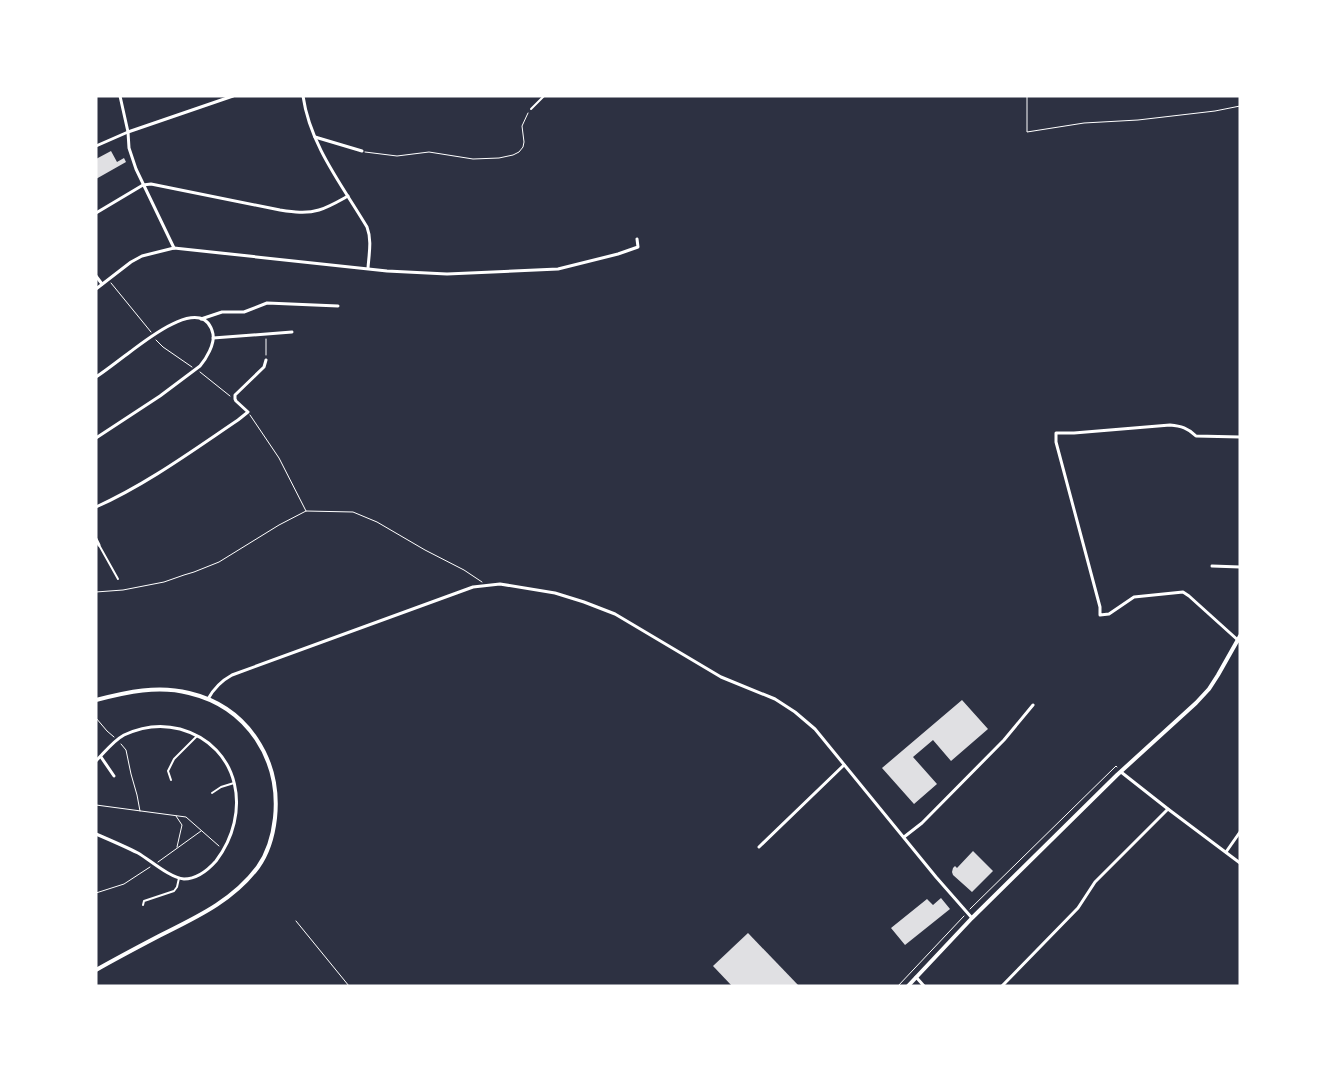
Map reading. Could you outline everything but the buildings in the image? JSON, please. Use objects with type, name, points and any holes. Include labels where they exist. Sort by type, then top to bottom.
[{"type":"street","points":[[120,96],[130,148],[143,185],[174,248]]},
{"type":"street","points":[[96,146],[128,132],[233,96]]},
{"type":"street","points":[[303,96],[314,137],[369,233],[368,268]]},
{"type":"street","points":[[314,137],[362,151]]},
{"type":"street","points":[[96,213],[143,185],[151,184],[297,212],[320,210],[348,196]]},
{"type":"street","points":[[96,289],[131,262],[142,256],[174,248],[387,271],[447,274],[558,270],[638,247],[637,239]]},
{"type":"street","points":[[96,276],[102,284]]},
{"type":"street","points":[[96,377],[167,326],[179,321],[191,318],[200,319],[222,312],[244,312],[267,304],[338,306]]},
{"type":"street","points":[[96,438],[160,396],[203,362],[213,338],[208,324],[200,319]]},
{"type":"street","points":[[213,338],[292,332]]},
{"type":"street","points":[[96,506],[116,498],[155,476],[248,412],[236,401],[235,395],[264,367],[266,360]]},
{"type":"street","points":[[908,986],[972,918],[1144,748],[1209,689],[1239,639],[1183,592],[1134,597],[1109,614],[1100,615],[1100,607],[1056,442],[1056,433],[1170,425],[1184,427],[1196,436],[1240,437]]},
{"type":"street","points":[[96,540],[99,545]]},
{"type":"street","points":[[1212,566],[1240,567]]},
{"type":"street","points":[[208,700],[215,687],[222,680],[232,675],[473,586],[500,584],[555,594],[584,602],[614,614],[721,677],[762,693],[795,712],[815,729],[972,918]]},
{"type":"street","points":[[96,700],[139,691],[175,690],[190,693],[222,707],[236,717],[256,737],[270,765],[276,795],[276,811],[271,840],[259,865],[238,890],[202,914],[96,970]]},
{"type":"street","points":[[904,837],[922,823],[1004,740],[1033,706]]},
{"type":"street","points":[[96,760],[117,739],[135,731],[161,726],[174,728],[197,736],[216,750],[229,770],[234,783],[236,799],[234,826],[223,851],[204,872],[192,878],[179,878],[139,854],[96,834]]},
{"type":"street","points":[[101,757],[114,776]]},
{"type":"street","points":[[759,847],[844,765]]},
{"type":"street","points":[[1120,772],[1240,863]]},
{"type":"street","points":[[1002,986],[1078,908],[1095,882],[1168,809]]},
{"type":"street","points":[[1226,852],[1240,832]]},
{"type":"street","points":[[916,978],[924,986]]},
{"type":"lane","points":[[531,109],[544,96]]},
{"type":"lane","points":[[99,545],[118,579]]},
{"type":"lane","points":[[171,780],[168,771],[174,759],[197,736]]},
{"type":"lane","points":[[212,793],[221,787],[234,783]]},
{"type":"lane","points":[[143,905],[144,901],[174,891],[179,878]]},
{"type":"path","points":[[1027,96],[1027,132],[1084,123],[1138,120],[1215,111],[1240,106]]},
{"type":"path","points":[[362,151],[370,154],[397,156],[429,152],[473,158],[499,158],[513,155],[523,147],[522,126],[526,115],[531,109]]},
{"type":"path","points":[[108,280],[163,348],[232,396]]},
{"type":"path","points":[[266,338],[266,360]]},
{"type":"path","points":[[248,412],[279,458],[306,512]]},
{"type":"path","points":[[96,592],[122,590],[164,582],[203,569],[219,562],[279,525],[306,512],[353,512],[377,522],[464,570],[486,585]]},
{"type":"path","points":[[96,718],[126,750],[140,811]]},
{"type":"path","points":[[898,986],[968,912],[1116,766],[1120,772]]},
{"type":"path","points":[[96,805],[186,817],[223,851]]},
{"type":"path","points":[[176,815],[182,825],[176,848]]},
{"type":"path","points":[[296,921],[349,986]]}]
